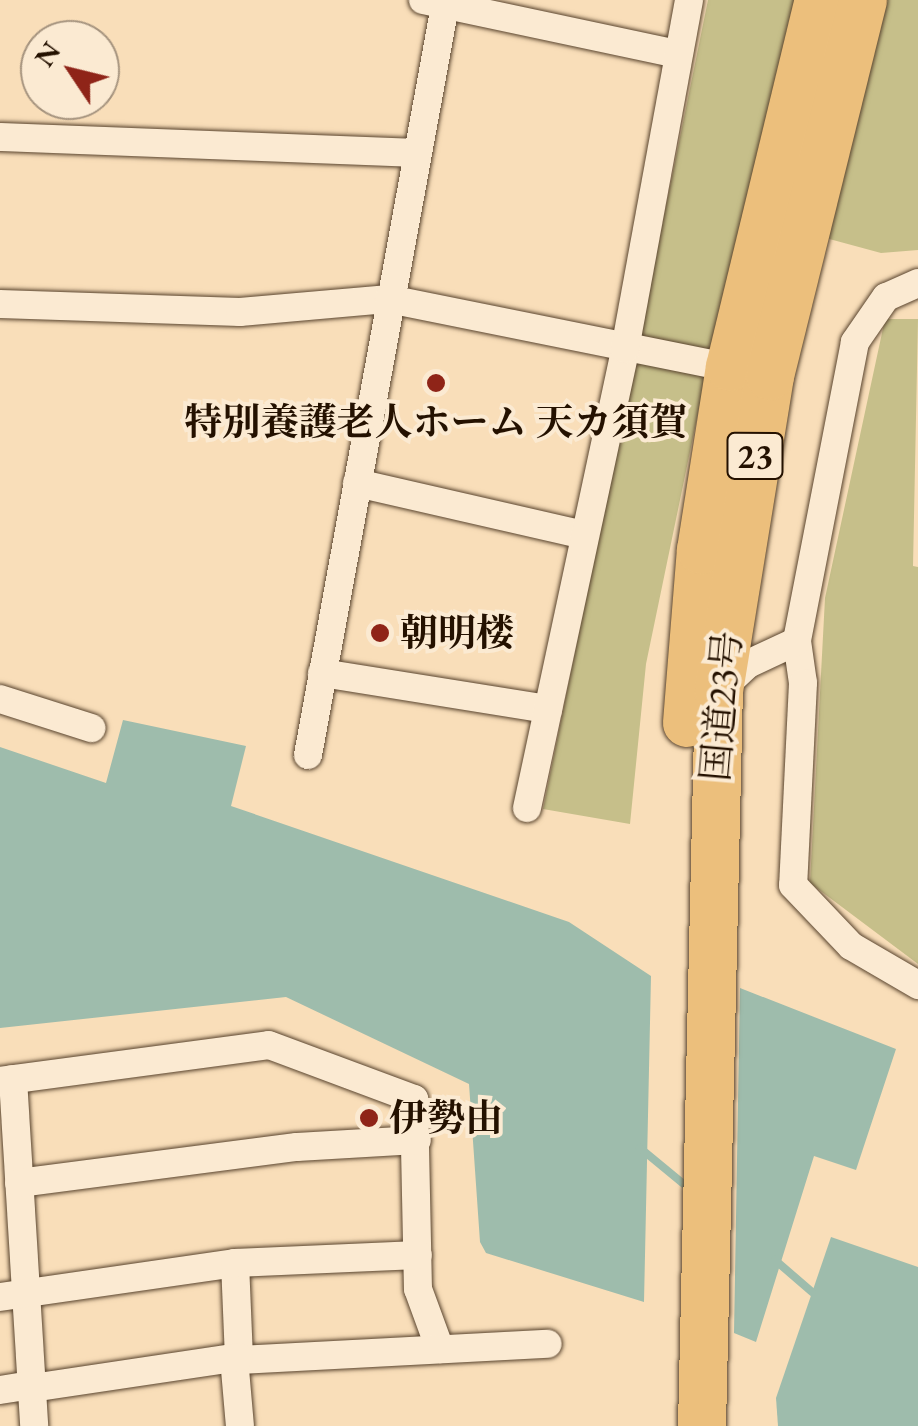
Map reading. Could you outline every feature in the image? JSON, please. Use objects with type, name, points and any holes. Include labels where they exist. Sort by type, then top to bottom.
[{"type":"highway","name":"国道23号","points":[[686,1407],[696,922],[690,653],[750,372],[819,0]]},
{"type":"highway","name":"国道23号","points":[[696,922],[750,372],[862,0]]},
{"type":"street","points":[[527,808],[625,349],[689,0]]},
{"type":"street","points":[[308,755],[416,153],[438,1],[678,54]]},
{"type":"street","points":[[0,138],[416,153]]},
{"type":"street","points":[[918,284],[886,297],[855,342],[797,640],[803,683],[792,886],[851,946],[918,985]]},
{"type":"street","points":[[0,304],[240,312],[390,299],[750,372]]},
{"type":"street","points":[[357,483],[584,535]]},
{"type":"street","points":[[719,690],[748,664],[797,640]]},
{"type":"street","points":[[322,673],[548,709]]},
{"type":"street","points":[[0,699],[91,728]]},
{"type":"street","points":[[34,1426],[32,1386],[13,1295],[7,1080],[269,1045],[414,1099],[418,1289],[440,1349]]},
{"type":"street","points":[[13,1188],[297,1147],[417,1140]]},
{"type":"street","points":[[13,1295],[235,1264],[418,1256]]},
{"type":"street","points":[[235,1264],[240,1426]]},
{"type":"street","points":[[0,1390],[237,1358],[548,1344]]},
{"type":"shaded area","points":[[708,0],[918,0],[918,250],[881,253],[752,218],[703,389],[646,664],[630,824],[543,809]]},
{"type":"shaded area","points":[[885,319],[918,319],[913,566],[918,567],[918,964],[810,883],[825,598]]},
{"type":"shaded area","points":[[123,720],[246,746],[231,806],[569,922],[651,976],[644,1302],[486,1253],[480,1242],[469,1084],[286,997],[0,1028],[0,747],[106,783]]},
{"type":"shaded area","points":[[740,988],[896,1049],[856,1170],[814,1156],[756,1342],[734,1333]]},
{"type":"shaded area","points":[[831,1237],[918,1267],[918,1426],[778,1426],[776,1398]]},
{"type":"waterway","points":[[640,1148],[691,1190]]},
{"type":"waterway","points":[[775,1260],[812,1292]]},
{"type":"place","name":"特別養護老人ホーム 天カ須賀","points":[[436,383]]},
{"type":"place","name":"朝明楼","points":[[380,633]]},
{"type":"place","name":"伊勢由","points":[[369,1118]]}]
